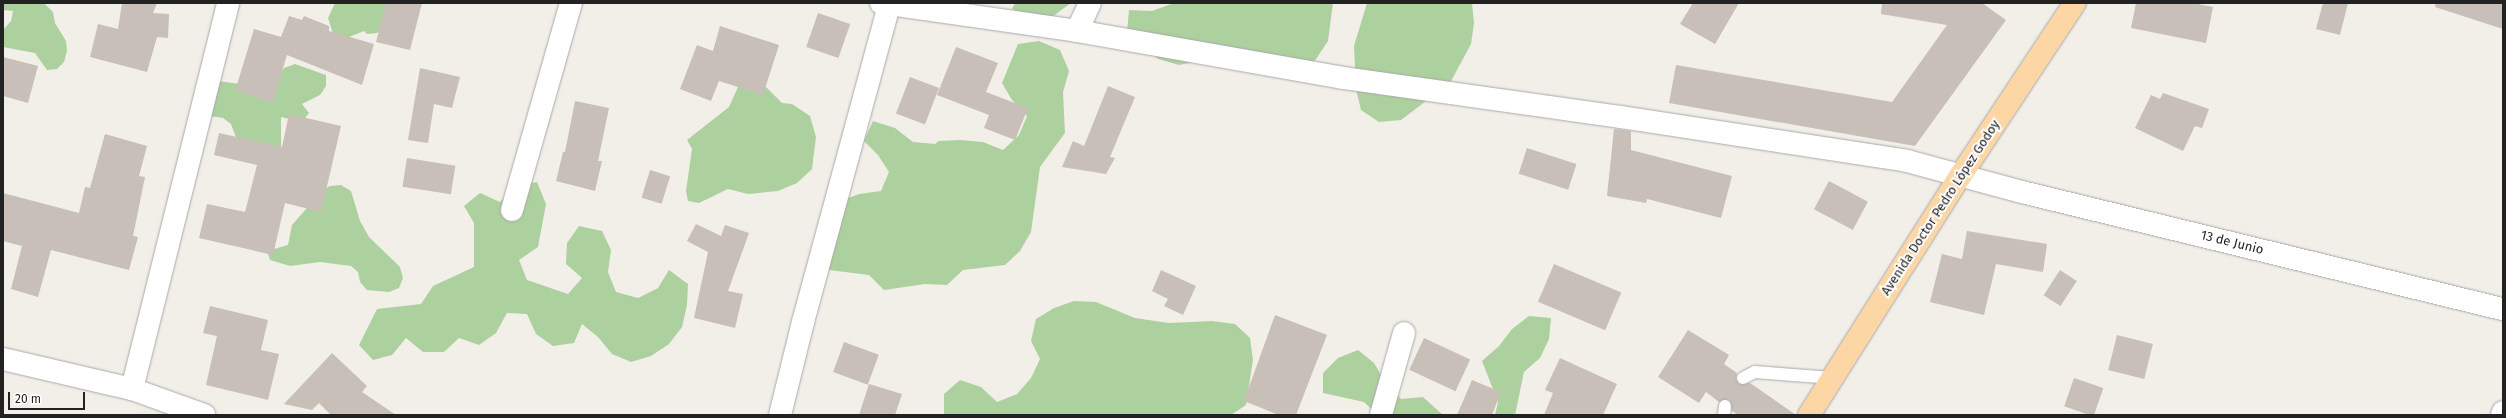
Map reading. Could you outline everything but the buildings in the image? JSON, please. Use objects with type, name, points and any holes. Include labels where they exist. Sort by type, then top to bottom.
[{"type":"main road","name":"Avenida Doctor Pedro López Godoy","points":[[1809,415],[1961,175],[2076,3]]},
{"type":"street","points":[[132,389],[228,3]]},
{"type":"street","points":[[512,210],[571,3]]},
{"type":"street","points":[[1077,31],[1090,3]]},
{"type":"street","points":[[780,415],[885,4]]},
{"type":"street","name":"13 de Junio","points":[[885,4],[1077,31],[1343,78],[1621,117],[1907,161],[2022,192],[2503,309]]},
{"type":"street","points":[[1381,415],[1404,333]]},
{"type":"street","points":[[3,359],[132,389],[204,415]]},
{"type":"lane","points":[[1743,378],[1755,372],[1832,378]]},
{"type":"green space","points":[[3,3],[44,3],[53,12],[55,23],[66,41],[67,51],[64,62],[57,69],[47,70],[35,53],[3,47],[3,30],[11,21],[13,11],[3,10]]},
{"type":"green space","points":[[335,3],[395,3],[387,29],[377,33],[367,34],[364,31],[344,39],[334,37],[328,18]]},
{"type":"green space","points":[[1015,3],[1071,3],[1052,17],[1032,17],[1012,9]]},
{"type":"green space","points":[[1174,3],[1333,3],[1328,41],[1316,59],[1300,73],[1200,61],[1179,65],[1158,59],[1127,32],[1129,10],[1152,11]]},
{"type":"green space","points":[[1367,3],[1472,3],[1474,23],[1471,44],[1450,83],[1401,120],[1379,122],[1361,110],[1356,89],[1354,46]]},
{"type":"green space","points":[[1039,41],[1060,50],[1069,71],[1063,92],[1065,133],[1040,167],[1031,232],[1020,251],[1005,265],[963,270],[947,285],[925,284],[884,290],[869,275],[829,270],[813,257],[840,201],[859,194],[881,191],[889,172],[878,155],[864,141],[873,121],[895,128],[913,142],[935,144],[939,141],[960,140],[983,142],[1003,150],[1019,135],[1027,116],[1012,100],[1002,83],[1018,44]]},
{"type":"green space","points":[[295,64],[326,75],[326,86],[320,95],[302,104],[309,113],[302,122],[281,117],[281,148],[238,143],[231,124],[223,118],[202,115],[218,81],[240,84],[279,76],[284,68]]},
{"type":"green space","points":[[746,80],[757,81],[766,87],[782,103],[792,104],[810,116],[816,137],[812,169],[797,183],[778,191],[748,194],[728,189],[699,203],[688,201],[686,191],[692,149],[687,140],[729,107],[738,87]]},
{"type":"green space","points":[[537,182],[546,204],[538,247],[519,260],[527,280],[568,294],[582,278],[566,264],[567,243],[579,226],[602,231],[611,250],[608,272],[616,292],[638,298],[658,288],[669,270],[688,284],[687,305],[682,327],[669,344],[651,356],[631,362],[612,354],[598,337],[582,324],[574,343],[553,346],[536,334],[527,314],[507,313],[496,333],[479,345],[459,338],[444,352],[423,352],[406,338],[392,355],[373,360],[359,345],[377,309],[421,304],[433,286],[474,267],[474,223],[464,206],[480,193],[500,202],[515,186]]},
{"type":"green space","points":[[341,185],[351,191],[360,221],[369,237],[400,267],[403,278],[399,288],[389,292],[367,290],[360,282],[358,272],[351,266],[320,262],[290,266],[270,260],[267,251],[288,245],[292,225],[306,209],[307,199],[330,186]]},
{"type":"green space","points":[[1074,301],[1096,302],[1135,318],[1169,323],[1212,321],[1235,324],[1250,338],[1253,360],[1246,405],[1231,415],[944,415],[944,394],[960,380],[981,387],[997,402],[1017,394],[1031,378],[1040,359],[1031,341],[1036,319],[1054,308]]},
{"type":"green space","points":[[1529,316],[1551,318],[1549,339],[1540,358],[1524,372],[1515,415],[1495,415],[1498,402],[1482,361],[1499,346],[1512,329]]},
{"type":"green space","points":[[1358,350],[1374,363],[1386,383],[1401,399],[1423,397],[1443,415],[1378,415],[1364,402],[1323,393],[1323,373],[1338,358]]}]
